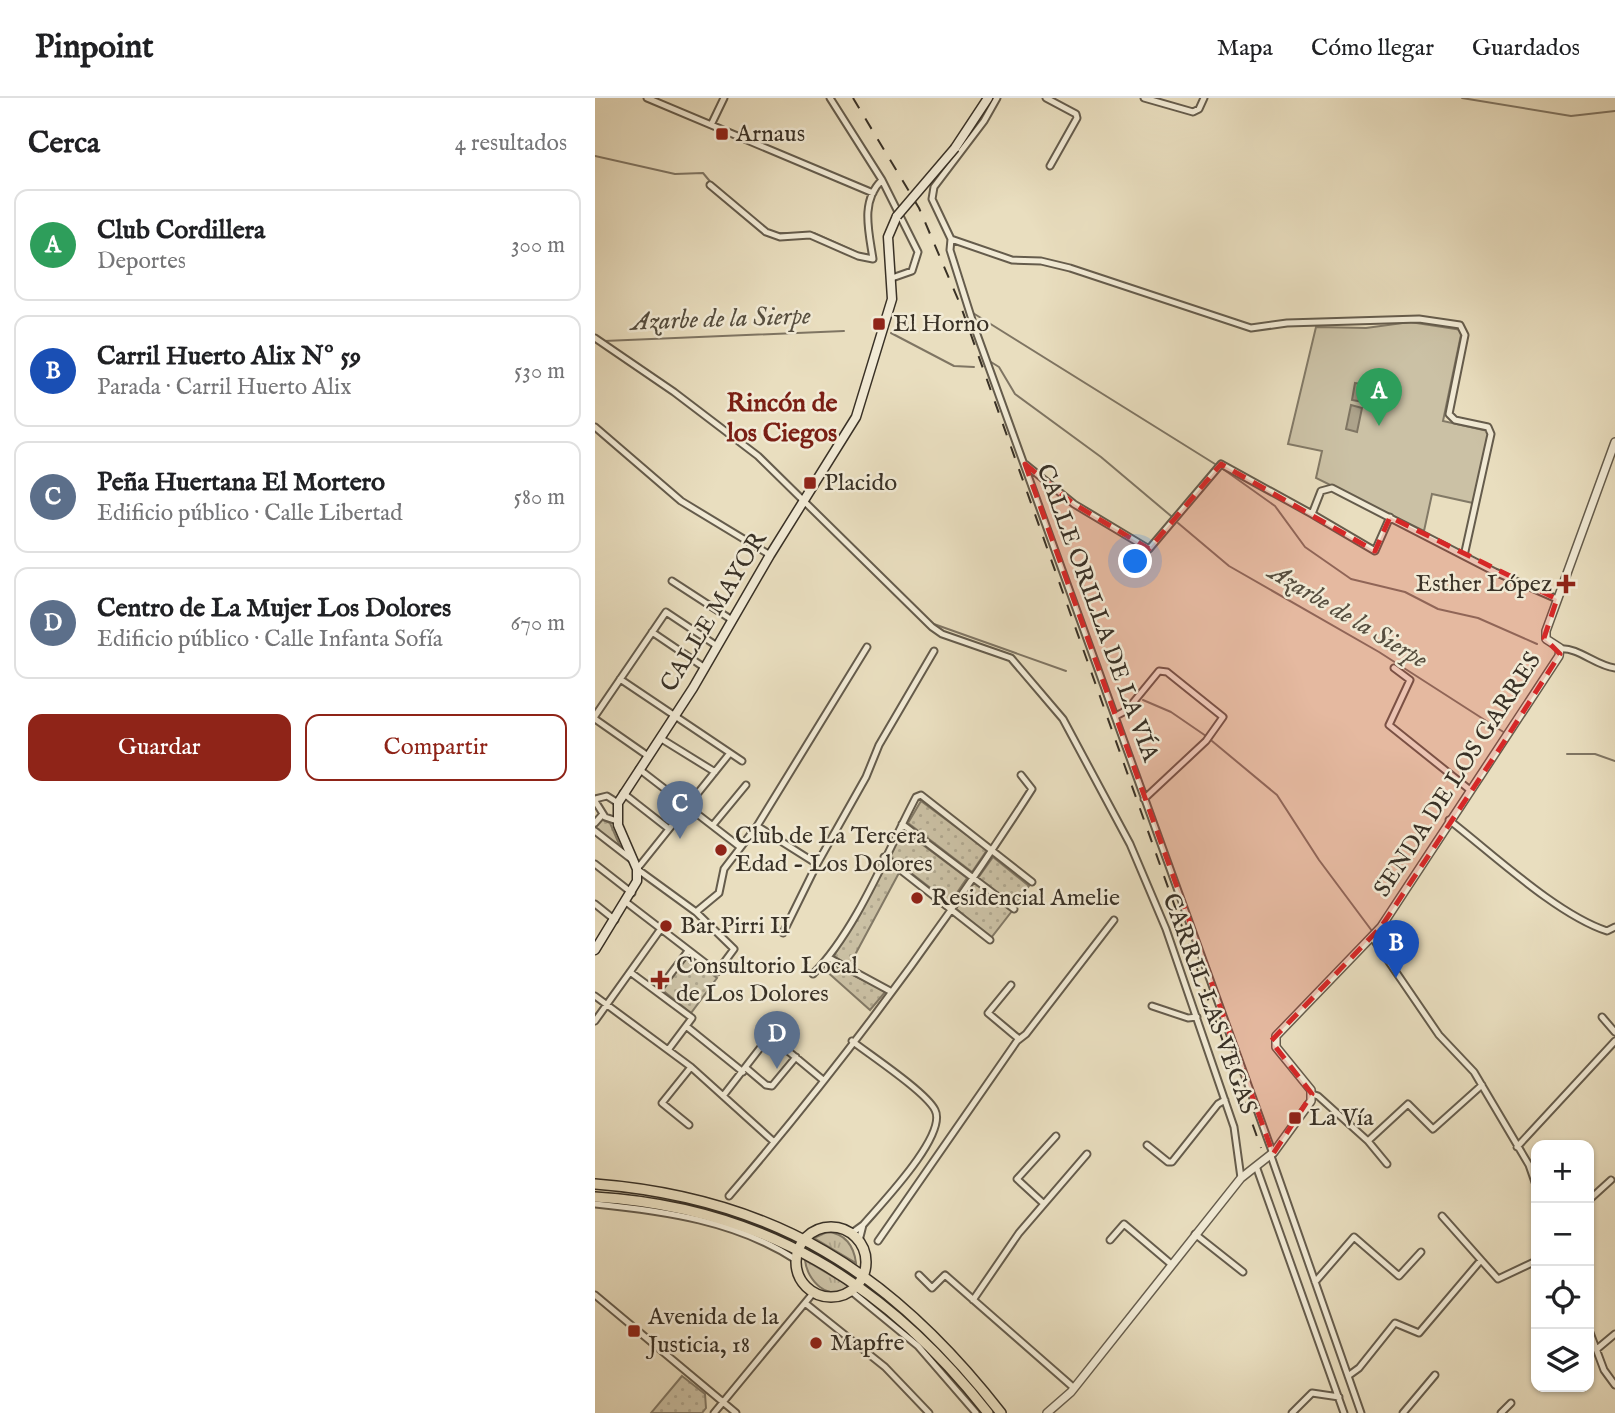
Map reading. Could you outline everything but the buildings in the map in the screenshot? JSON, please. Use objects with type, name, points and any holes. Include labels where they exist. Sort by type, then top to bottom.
[{"type":"main road","name":"CALLE MAYOR","points":[[635,865],[617,821],[618,803],[705,668],[770,555],[859,410],[884,330],[893,281],[888,237],[897,216],[955,148],[988,98]]},
{"type":"main road","points":[[596,946],[632,893],[637,881],[635,865]]},
{"type":"main road","points":[[595,1184],[704,1200],[760,1219],[804,1239],[864,1275],[934,1334],[1001,1413]]},
{"type":"main road","points":[[595,1197],[641,1201],[700,1213],[750,1229],[893,1310],[929,1344],[988,1413]]},
{"type":"main road","points":[[824,1227],[852,1233],[859,1241],[866,1261],[864,1275],[854,1288],[837,1297],[814,1293],[800,1279],[797,1255],[804,1239],[824,1227]]},
{"type":"street","points":[[647,98],[873,193]]},
{"type":"street","points":[[712,125],[724,98]]},
{"type":"street","points":[[830,98],[882,180],[918,252],[912,271],[893,281]]},
{"type":"street","name":"CALLE ORILLA DE LA VÍA","points":[[997,98],[985,121],[933,190],[933,201],[951,239],[950,250],[963,291],[1272,1155],[1361,1413]]},
{"type":"street","points":[[1046,98],[1076,114],[1077,118],[1050,166]]},
{"type":"street","points":[[1144,98],[1193,112],[1199,109],[1204,98]]},
{"type":"street","points":[[711,185],[766,232],[780,237],[810,235],[858,256],[873,258],[867,220],[873,193],[882,180]]},
{"type":"street","points":[[951,239],[1011,260],[1041,261],[1070,268],[1251,328],[1287,323],[1419,319],[1460,325],[1465,335],[1449,414],[1455,420],[1488,427],[1491,434],[1464,556]]},
{"type":"street","name":"CARRIL LAS VEGAS","points":[[595,338],[674,392],[758,456],[932,627],[942,634],[1011,658],[1063,719],[1130,844],[1162,918],[1226,1100],[1238,1141],[1241,1178]]},
{"type":"street","points":[[595,427],[681,501],[770,555]]},
{"type":"street","name":"SENDA DE LOS GARRES","points":[[1313,1094],[1306,1081],[1276,1047],[1274,1039],[1372,937],[1398,903],[1449,820],[1517,722],[1560,649],[1545,635],[1615,442]]},
{"type":"street","points":[[1025,464],[1074,504],[1149,549],[1221,464],[1375,551],[1390,517]]},
{"type":"street","points":[[1312,514],[1321,491],[1327,488],[1557,599]]},
{"type":"street","points":[[672,581],[732,620]]},
{"type":"street","points":[[648,756],[595,717],[666,612],[717,646]]},
{"type":"street","points":[[652,632],[705,668]]},
{"type":"street","points":[[696,912],[713,901],[719,893],[724,869],[757,826],[867,647]]},
{"type":"street","points":[[1560,649],[1615,668]]},
{"type":"street","points":[[783,933],[817,864],[866,778],[879,745],[934,651]]},
{"type":"street","points":[[1394,668],[1410,680],[1389,725],[1470,790]]},
{"type":"street","points":[[1116,716],[1131,706],[1159,671],[1167,672],[1223,717],[1206,741],[1145,799]]},
{"type":"street","points":[[620,679],[742,761]]},
{"type":"street","points":[[660,738],[715,772]]},
{"type":"street","points":[[635,865],[669,830],[730,753]]},
{"type":"street","points":[[639,769],[740,847]]},
{"type":"street","points":[[729,1196],[823,1080],[993,849],[1032,789],[1021,775]]},
{"type":"street","points":[[713,825],[746,785]]},
{"type":"street","points":[[623,793],[669,830]]},
{"type":"street","points":[[813,974],[829,958],[916,797],[921,795],[1032,882]]},
{"type":"street","points":[[617,821],[609,820],[595,800],[607,796],[618,803]]},
{"type":"street","points":[[595,823],[603,814]]},
{"type":"street","points":[[1449,820],[1559,904],[1599,928],[1608,931],[1615,927]]},
{"type":"street","points":[[902,824],[1014,909]]},
{"type":"street","points":[[757,826],[817,864]]},
{"type":"street","points":[[595,831],[696,912],[734,949],[717,972],[626,902]]},
{"type":"street","points":[[884,857],[990,940]]},
{"type":"street","points":[[595,864],[632,893]]},
{"type":"street","points":[[595,904],[615,920]]},
{"type":"street","points":[[878,1241],[1019,1039],[1114,920]]},
{"type":"street","points":[[595,1021],[660,929]]},
{"type":"street","points":[[1372,937],[1439,1035],[1482,1085],[1531,1175]]},
{"type":"street","points":[[657,992],[688,951]]},
{"type":"street","points":[[829,958],[890,991]]},
{"type":"street","points":[[629,972],[692,1018],[668,1050]]},
{"type":"street","points":[[1011,985],[988,1013],[1019,1039]]},
{"type":"street","points":[[595,996],[691,1068],[773,1141]]},
{"type":"street","points":[[1152,1006],[1188,1018],[1197,1017]]},
{"type":"street","points":[[1602,1017],[1615,1032]]},
{"type":"street","points":[[723,1096],[781,1021]]},
{"type":"street","points":[[686,1026],[765,1085],[772,1086],[796,1057]]},
{"type":"street","points":[[770,1036],[823,1080]]},
{"type":"street","points":[[852,1041],[924,1097],[936,1111],[936,1131],[920,1155],[863,1225],[852,1233]]},
{"type":"street","points":[[1517,1147],[1615,1041]]},
{"type":"street","points":[[689,1125],[663,1103],[691,1068]]},
{"type":"street","points":[[1367,1141],[1408,1104],[1433,1129],[1482,1085]]},
{"type":"street","points":[[1047,1413],[1074,1388],[1241,1178],[1272,1155],[1311,1101],[1313,1094],[1367,1141],[1387,1164]]},
{"type":"street","points":[[1147,1145],[1168,1162],[1173,1162],[1219,1104],[1226,1100]]},
{"type":"street","points":[[1043,1203],[1017,1180],[1056,1136]]},
{"type":"street","points":[[973,1300],[1043,1203],[1087,1154]]},
{"type":"street","points":[[920,1155],[933,1165]]},
{"type":"street","points":[[1256,1166],[1344,1413]]},
{"type":"street","points":[[1594,1195],[1611,1180]]},
{"type":"street","points":[[595,1205],[649,1210],[713,1223],[797,1255]]},
{"type":"street","points":[[1442,1216],[1498,1279],[1531,1263]]},
{"type":"street","points":[[1110,1240],[1124,1224],[1171,1264]]},
{"type":"street","points":[[859,1241],[863,1225]]},
{"type":"street","points":[[1195,1234],[1243,1272]]},
{"type":"street","points":[[1315,1282],[1354,1237],[1399,1276],[1421,1252]]},
{"type":"street","points":[[1348,1376],[1359,1368],[1395,1323],[1419,1333],[1482,1260]]},
{"type":"street","points":[[919,1275],[932,1288],[945,1275],[1074,1388]]},
{"type":"street","points":[[854,1288],[918,1346],[976,1413]]},
{"type":"street","points":[[714,1413],[814,1293]]},
{"type":"street","points":[[595,1295],[736,1413]]},
{"type":"street","points":[[805,1303],[885,1367],[929,1413]]},
{"type":"street","points":[[1597,1349],[1615,1334]]},
{"type":"street","points":[[1594,1342],[1605,1370],[1615,1385]]},
{"type":"street","points":[[1403,1413],[1435,1375]]},
{"type":"street","points":[[1292,1413],[1312,1393],[1339,1397]]},
{"type":"street","points":[[1500,1413],[1511,1403]]},
{"type":"highlighted area","points":[[1025,464],[1074,504],[1149,549],[1221,464],[1375,551],[1390,517],[1557,599],[1544,638],[1560,654],[1504,742],[1381,927],[1271,1041],[1312,1094],[1273,1154]]},
{"type":"green space","points":[[1410,322],[1462,330],[1443,421],[1488,431],[1489,435],[1473,503],[1432,494],[1424,531],[1316,478],[1322,451],[1288,444],[1316,327],[1366,328]]},
{"type":"green space","points":[[921,801],[987,850],[972,872],[908,823]]},
{"type":"green space","points":[[601,819],[610,823],[620,846],[595,829]]},
{"type":"green space","points":[[903,830],[967,878],[950,903],[889,856]]},
{"type":"green space","points":[[993,857],[1029,886],[1014,906],[978,878]]},
{"type":"green space","points":[[887,861],[900,871],[849,966],[834,956]]},
{"type":"green space","points":[[974,882],[1012,911],[991,938],[954,907]]},
{"type":"green space","points":[[688,956],[717,978],[691,1013],[661,989]]},
{"type":"green space","points":[[830,964],[886,991],[870,1010],[825,970]]},
{"type":"green space","points":[[827,1232],[844,1238],[853,1251],[856,1263],[814,1238]]},
{"type":"green space","points":[[805,1260],[849,1286],[834,1292],[820,1287],[810,1275]]},
{"type":"green space","points":[[682,1376],[705,1394],[706,1408],[702,1413],[651,1413]]},
{"type":"shaded area","points":[[1355,383],[1367,385],[1363,402],[1352,400]]},
{"type":"shaded area","points":[[1351,405],[1362,408],[1357,432],[1346,429]]},
{"type":"waterway","points":[[1462,98],[1571,116],[1615,111]]},
{"type":"waterway","points":[[595,156],[675,174],[703,173],[713,185]]},
{"type":"waterway","points":[[775,233],[797,233]]},
{"type":"waterway","points":[[814,233],[863,255]]},
{"type":"waterway","points":[[973,313],[1215,464]]},
{"type":"waterway","name":"Azarbe de la Sierpe","points":[[604,341],[844,331]]},
{"type":"waterway","name":"Azarbe de la Sierpe","points":[[891,333],[954,366],[974,367]]},
{"type":"waterway","name":"Azarbe de la Sierpe","points":[[991,362],[999,367],[1015,394],[1101,457],[1171,516]]},
{"type":"waterway","points":[[1223,469],[1275,506],[1305,547],[1351,579],[1405,592],[1438,609],[1478,618],[1537,644]]},
{"type":"waterway","name":"Azarbe de la Sierpe","points":[[1178,523],[1229,566],[1379,652],[1505,733]]},
{"type":"waterway","points":[[931,623],[1066,671]]},
{"type":"waterway","points":[[1143,700],[1171,712],[1206,736]]},
{"type":"waterway","points":[[1212,741],[1277,795],[1319,860],[1372,931]]},
{"type":"waterway","name":"Azarbe de la Sierpe","points":[[1567,754],[1595,754],[1615,761]]},
{"type":"railway","points":[[853,98],[919,208],[960,304],[1261,1148]]},
{"type":"place","name":"Arnaus","points":[[722,134]]},
{"type":"place","name":"El Horno","points":[[879,324]]},
{"type":"place","name":"Club Cordillera","points":[[1379,426]]},
{"type":"place","name":"Placido","points":[[810,483]]},
{"type":"place","name":"Esther López","points":[[1566,584]]},
{"type":"place","name":"Peña Huertana El Mortero","points":[[680,839]]},
{"type":"place","name":"Club de La Tercera Edad - Los Dolores","points":[[721,850]]},
{"type":"place","name":"Residencial Amelie","points":[[917,898]]},
{"type":"place","name":"Bar Pirri II","points":[[666,926]]},
{"type":"place","name":"Carril Huerto Alix Nº 59","points":[[1396,978]]},
{"type":"place","name":"Consultorio Local de Los Dolores","points":[[660,980]]},
{"type":"place","name":"Centro de La Mujer Los Dolores","points":[[777,1069]]},
{"type":"place","name":"La Vía","points":[[1295,1118]]},
{"type":"place","name":"Avenida de la Justicia, 18","points":[[634,1331]]},
{"type":"place","name":"Mapfre","points":[[816,1343]]},
{"type":"district","name":"Rincón de los Ciegos","points":[[782,418]]}]
